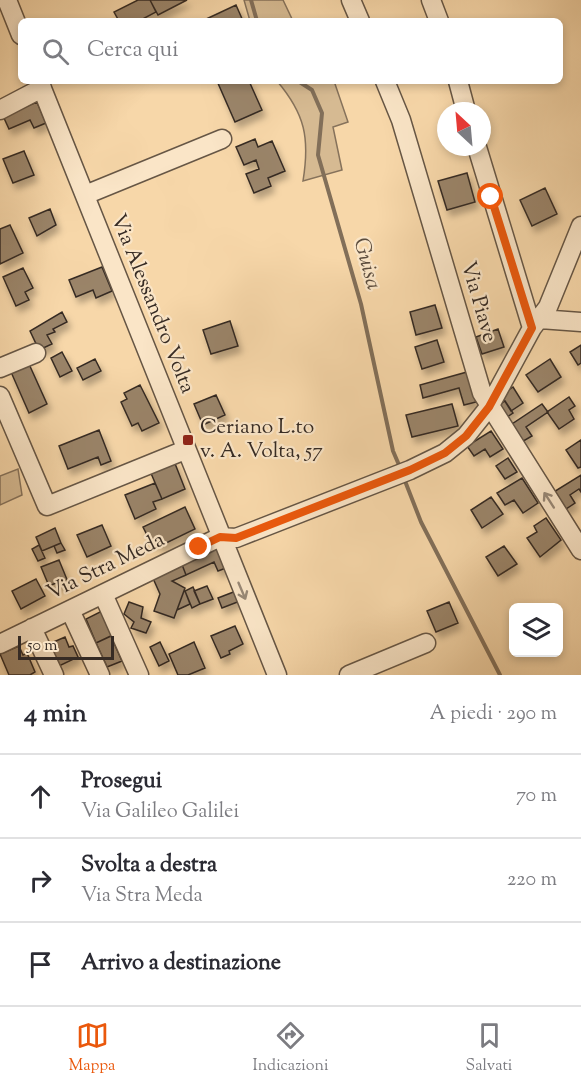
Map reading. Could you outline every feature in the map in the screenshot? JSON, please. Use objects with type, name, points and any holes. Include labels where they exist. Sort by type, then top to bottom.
[{"type":"street","points":[[7,0],[18,28]]},
{"type":"street","points":[[351,0],[359,18]]},
{"type":"street","points":[[431,0],[438,18]]},
{"type":"street","points":[[0,110],[39,84]]},
{"type":"street","name":"Via Alessandro Volta","points":[[41,84],[185,450],[277,675]]},
{"type":"street","name":"Via Piave","points":[[386,84],[401,120],[482,393],[581,549]]},
{"type":"street","points":[[459,84],[464,102]]},
{"type":"street","points":[[85,195],[222,140]]},
{"type":"street","points":[[480,156],[536,323],[581,322]]},
{"type":"street","name":"Via Stra Meda","points":[[0,644],[220,537],[236,538],[410,470],[445,453],[466,436],[489,407],[536,323],[548,307],[581,226]]},
{"type":"street","points":[[0,368],[36,353]]},
{"type":"street","points":[[0,396],[47,506],[185,450]]},
{"type":"street","points":[[103,594],[139,675]]},
{"type":"street","points":[[70,610],[100,675]]},
{"type":"street","points":[[32,628],[54,675]]},
{"type":"street","points":[[349,675],[426,643]]},
{"type":"shaded area","points":[[244,0],[283,0],[292,18],[249,18]]},
{"type":"shaded area","points":[[279,84],[335,84],[348,122],[333,127],[342,170],[303,181],[306,152],[303,127],[294,104]]},
{"type":"shaded area","points":[[18,469],[22,495],[0,505],[0,476]]},
{"type":"building","points":[[138,0],[150,0],[156,12],[145,18],[117,18],[114,12]]},
{"type":"building","points":[[150,0],[187,0],[158,15]]},
{"type":"building","points":[[236,5],[242,18],[208,18]]},
{"type":"building","points":[[218,84],[250,84],[262,110],[235,122]]},
{"type":"building","points":[[37,102],[46,123],[34,128],[30,120],[9,129],[3,116]]},
{"type":"building","points":[[255,139],[258,147],[272,141],[285,171],[268,178],[271,186],[254,193],[246,174],[259,169],[256,160],[244,165],[236,147]]},
{"type":"building","points":[[24,151],[34,175],[13,183],[3,159]]},
{"type":"building","points":[[467,173],[475,202],[447,210],[438,181]]},
{"type":"building","points":[[545,188],[557,214],[532,226],[520,200]]},
{"type":"building","points":[[50,209],[56,225],[37,236],[29,218]]},
{"type":"building","points":[[10,225],[23,253],[0,264],[0,229]]},
{"type":"building","points":[[102,267],[112,291],[96,298],[93,290],[76,297],[69,280]]},
{"type":"building","points":[[23,268],[33,288],[25,292],[29,300],[16,306],[3,277]]},
{"type":"building","points":[[435,305],[442,328],[416,335],[410,312]]},
{"type":"building","points":[[62,312],[67,322],[53,329],[55,332],[47,335],[52,344],[39,350],[30,331]]},
{"type":"building","points":[[230,321],[238,346],[211,354],[203,330]]},
{"type":"building","points":[[498,329],[504,347],[482,354],[476,337]]},
{"type":"building","points":[[437,340],[444,362],[422,369],[415,347]]},
{"type":"building","points":[[581,345],[581,363],[578,365],[570,352]]},
{"type":"building","points":[[62,352],[72,371],[60,377],[51,358]]},
{"type":"building","points":[[95,359],[101,371],[83,380],[77,368]]},
{"type":"building","points":[[550,359],[561,377],[538,392],[526,375]]},
{"type":"building","points":[[29,364],[47,404],[29,413],[11,372]]},
{"type":"building","points":[[467,372],[476,402],[464,405],[459,388],[423,398],[420,385]]},
{"type":"building","points":[[140,385],[159,423],[142,431],[138,423],[132,426],[121,402],[127,399],[124,393]]},
{"type":"building","points":[[513,387],[523,403],[511,411],[501,395]]},
{"type":"building","points":[[216,395],[225,415],[203,425],[194,404]]},
{"type":"building","points":[[569,397],[575,406],[569,410],[574,419],[559,429],[547,412]]},
{"type":"building","points":[[505,401],[513,413],[504,419],[496,407]]},
{"type":"building","points":[[452,404],[458,426],[412,437],[406,415]]},
{"type":"building","points":[[542,404],[548,412],[526,427],[532,436],[520,443],[509,426]]},
{"type":"building","points":[[99,430],[111,461],[101,465],[98,457],[68,469],[59,446]]},
{"type":"building","points":[[491,431],[503,449],[490,457],[485,449],[474,456],[467,446]]},
{"type":"building","points":[[581,440],[581,467],[578,468],[566,450]]},
{"type":"building","points":[[508,458],[517,472],[505,479],[496,466]]},
{"type":"building","points":[[174,461],[185,489],[162,499],[150,471]]},
{"type":"building","points":[[581,475],[581,492],[579,489],[570,495],[575,503],[563,511],[552,493]]},
{"type":"building","points":[[522,478],[538,503],[523,513],[514,500],[505,505],[497,493]]},
{"type":"building","points":[[155,483],[162,499],[153,502],[156,509],[135,519],[125,495]]},
{"type":"building","points":[[491,497],[503,514],[482,528],[471,510]]},
{"type":"building","points":[[185,507],[195,529],[160,546],[157,540],[151,543],[143,527]]},
{"type":"building","points":[[546,518],[561,540],[540,557],[527,538],[537,532],[534,526]]},
{"type":"building","points":[[102,525],[111,546],[87,557],[77,535]]},
{"type":"building","points":[[55,528],[61,543],[42,551],[36,537]]},
{"type":"building","points":[[61,543],[65,550],[57,553],[54,546]]},
{"type":"building","points":[[39,545],[45,558],[38,561],[32,549]]},
{"type":"building","points":[[217,546],[226,568],[218,571],[214,562],[186,575],[181,562]]},
{"type":"building","points":[[504,546],[517,564],[498,576],[486,557]]},
{"type":"building","points":[[59,560],[68,582],[58,586],[56,583],[49,586],[41,567]]},
{"type":"building","points":[[181,562],[186,575],[172,581],[185,588],[174,618],[154,611],[160,594],[152,576]]},
{"type":"building","points":[[36,579],[45,596],[21,609],[12,591]]},
{"type":"building","points":[[207,586],[213,599],[200,604],[194,591]]},
{"type":"building","points":[[193,587],[200,604],[192,608],[185,591]]},
{"type":"building","points":[[184,591],[190,604],[177,610]]},
{"type":"building","points":[[236,591],[240,601],[222,608],[218,598]]},
{"type":"building","points":[[129,602],[143,607],[141,618],[151,622],[146,633],[131,628],[134,622],[124,614]]},
{"type":"building","points":[[449,602],[458,623],[436,632],[427,611]]},
{"type":"building","points":[[104,610],[115,634],[96,643],[86,619]]},
{"type":"building","points":[[235,626],[243,644],[221,658],[211,636]]},
{"type":"building","points":[[111,636],[122,661],[107,667],[96,643]]},
{"type":"building","points":[[65,637],[69,647],[73,646],[78,657],[59,666],[49,644]]},
{"type":"building","points":[[160,642],[169,661],[159,666],[150,647]]},
{"type":"building","points":[[194,642],[205,668],[188,675],[178,675],[169,654]]},
{"type":"building","points":[[19,646],[23,655],[27,653],[35,672],[30,675],[9,675],[0,654]]},
{"type":"waterway","name":"Guisa","points":[[251,0],[256,18]]},
{"type":"waterway","name":"Guisa","points":[[303,84],[312,90],[322,113],[318,155],[361,304],[393,451],[399,465]]},
{"type":"waterway","name":"Guisa","points":[[405,481],[421,522],[500,675]]},
{"type":"place","name":"Ceriano L.to v. A. Volta, 57","points":[[188,440]]},
{"type":"route","points":[[199,547],[220,537],[236,538],[410,470],[445,453],[466,436],[489,407],[532,328],[491,197]]}]
